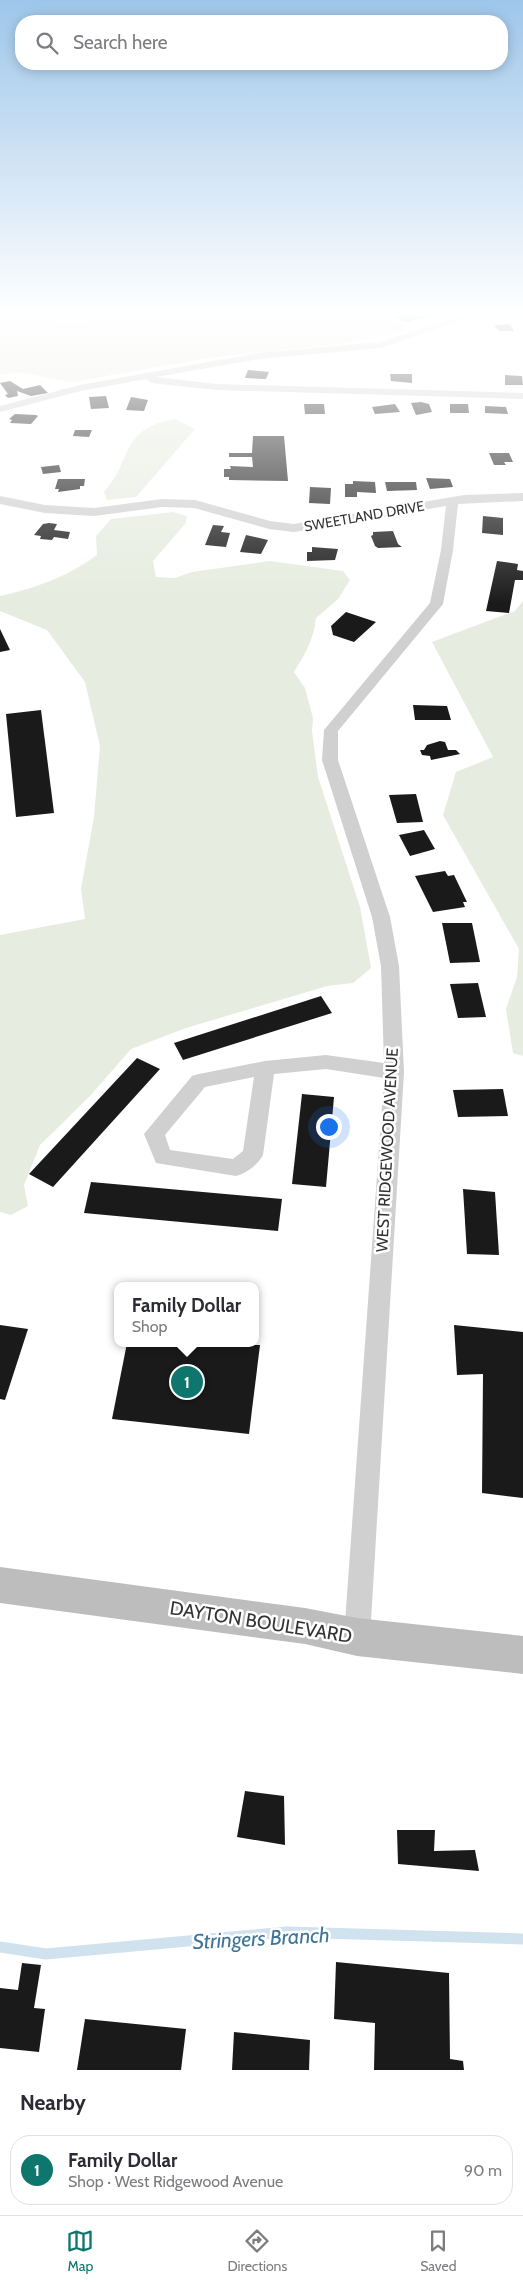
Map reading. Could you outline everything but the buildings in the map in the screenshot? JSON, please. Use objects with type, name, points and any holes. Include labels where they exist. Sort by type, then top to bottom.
[{"type":"main road","name":"DAYTON BOULEVARD","points":[[0,1585],[305,1626],[357,1637],[523,1655]]},
{"type":"street","name":"SWEETLAND DRIVE","points":[[0,500],[45,509],[94,512],[162,504],[195,504],[269,524],[294,528],[452,501],[523,496]]},
{"type":"street","name":"WEST RIDGEWOOD AVENUE","points":[[357,1637],[394,1072],[389,958],[381,917],[330,760],[331,730],[436,604],[447,550],[452,501]]},
{"type":"street","points":[[264,1068],[253,1155],[236,1168],[163,1157],[154,1134],[198,1081],[264,1068],[326,1062],[394,1072]]},
{"type":"shaded area","points":[[175,419],[195,429],[136,497],[107,500],[104,492],[114,479],[130,446],[136,438],[144,430]]},
{"type":"shaded area","points":[[173,512],[187,516],[185,524],[153,561],[156,577],[175,578],[192,572],[270,561],[343,571],[350,580],[338,599],[316,618],[311,640],[294,672],[305,688],[313,718],[312,731],[318,777],[360,907],[371,968],[353,983],[327,986],[186,1028],[131,1049],[89,1097],[40,1145],[24,1185],[28,1206],[11,1215],[0,1212],[0,935],[85,919],[81,889],[94,817],[100,746],[85,682],[47,630],[0,611],[0,596],[51,581],[86,563],[97,555],[96,536],[111,519]]},
{"type":"shaded area","points":[[523,601],[523,1056],[513,1053],[506,1009],[517,977],[519,949],[443,815],[456,772],[493,757],[432,642],[515,611]]},
{"type":"waterway","name":"Stringers Branch","points":[[0,1947],[46,1954],[287,1932],[523,1939]]},
{"type":"place","name":"Family Dollar","points":[[187,1382]]}]
